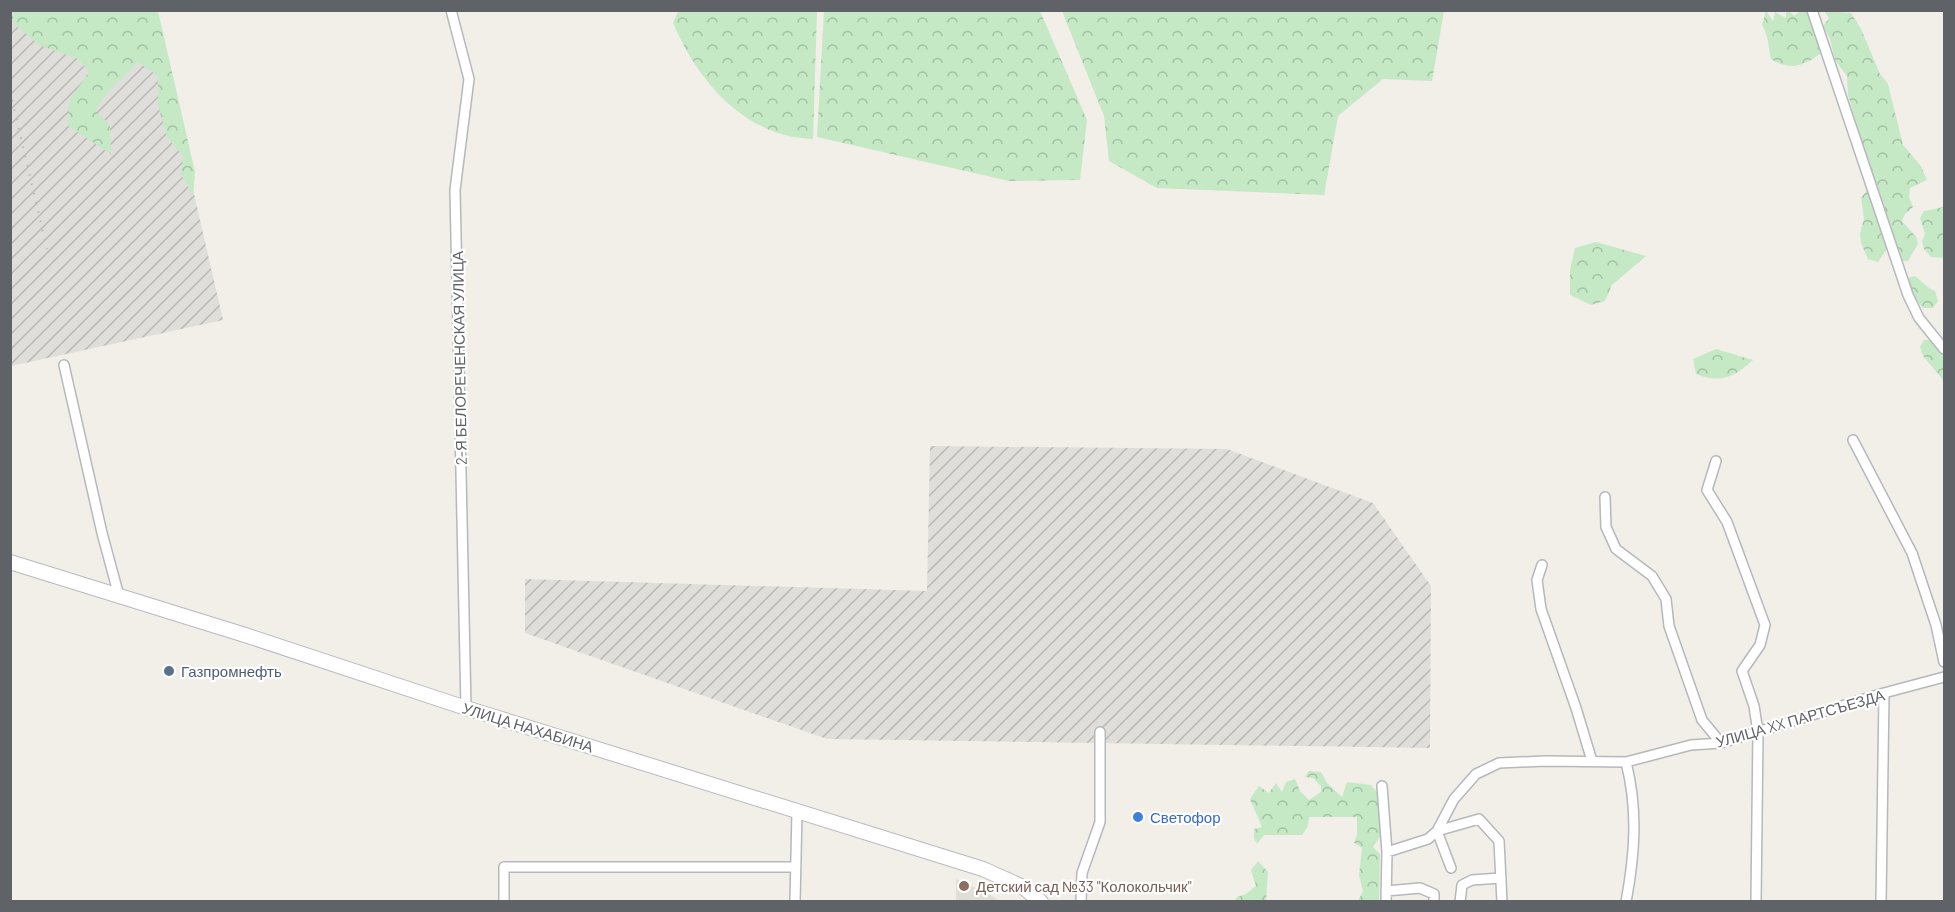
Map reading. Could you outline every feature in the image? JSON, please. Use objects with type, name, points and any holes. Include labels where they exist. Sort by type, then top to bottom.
[{"type":"main road","name":"УЛИЦА НАХАБИНА","points":[[10,562],[466,708],[983,869],[1023,887],[1041,902]]},
{"type":"street","name":"2-Я БЕЛОРЕЧЕНСКАЯ УЛИЦА","points":[[451,10],[469,79],[455,190],[466,708]]},
{"type":"street","points":[[1812,10],[1908,296],[1919,318],[1944,349]]},
{"type":"street","points":[[64,365],[102,533],[119,596]]},
{"type":"street","points":[[1853,440],[1912,553],[1936,625],[1944,662]]},
{"type":"street","points":[[1716,461],[1707,490],[1727,522],[1766,625],[1760,645],[1742,671],[1754,706],[1758,732],[1756,902]]},
{"type":"street","points":[[1605,497],[1606,527],[1616,549],[1652,576],[1666,599],[1669,626],[1702,720],[1721,743]]},
{"type":"street","points":[[1542,565],[1537,580],[1541,609],[1592,761]]},
{"type":"street","name":"УЛИЦА XX ПАРТСЪЕЗДА","points":[[1437,831],[1454,798],[1476,774],[1499,763],[1626,762],[1691,745],[1721,743],[1944,677]]},
{"type":"street","points":[[1881,902],[1884,693]]},
{"type":"street","points":[[1081,902],[1082,873],[1100,822],[1100,732]]},
{"type":"street","points":[[1626,762],[1633,798],[1633,861],[1626,902]]},
{"type":"street","points":[[1382,786],[1387,852],[1386,902]]},
{"type":"street","points":[[795,902],[797,811]]},
{"type":"street","points":[[1387,852],[1428,839],[1437,831],[1479,819],[1499,842],[1502,902]]},
{"type":"street","points":[[1437,831],[1451,868]]},
{"type":"street","points":[[504,902],[504,867],[795,867]]},
{"type":"street","points":[[1460,902],[1462,885],[1472,880],[1501,878]]},
{"type":"street","points":[[1386,891],[1420,888],[1434,894],[1434,902]]},
{"type":"shaded area","points":[[10,11],[152,11],[223,320],[11,366]]},
{"type":"shaded area","points":[[930,446],[1227,449],[1373,503],[1431,586],[1430,748],[827,739],[525,633],[525,579],[927,591]]},
{"type":"shaded area","name":"Детский сад №33 \"Колокольчик\"","points":[[956,879],[987,893],[1000,901],[956,901]]},
{"type":"green space","points":[[13,11],[158,11],[195,172],[193,196],[181,175],[183,156],[167,137],[158,105],[158,76],[138,62],[109,91],[95,110],[110,125],[111,154],[68,126],[69,101],[89,72],[78,59],[39,45],[13,23]]},
{"type":"green space","points":[[678,11],[817,11],[813,139],[792,137],[769,130],[733,108],[718,94],[682,42],[673,23]]},
{"type":"green space","points":[[824,11],[1040,11],[1087,120],[1080,180],[1009,181],[817,137]]},
{"type":"green space","points":[[1062,11],[1444,11],[1432,81],[1383,79],[1338,116],[1324,195],[1157,188],[1109,161],[1104,116]]},
{"type":"green space","points":[[1766,11],[1773,21],[1775,12],[1786,18],[1786,11],[1794,16],[1800,11],[1809,11],[1821,45],[1820,54],[1796,66],[1784,65],[1771,59],[1762,25]]},
{"type":"green space","points":[[1824,11],[1851,13],[1861,29],[1880,74],[1888,84],[1903,145],[1921,166],[1927,180],[1910,188],[1909,197],[1913,207],[1905,214],[1902,221],[1916,237],[1918,244],[1908,261],[1902,261],[1854,116],[1848,95],[1847,76],[1835,60],[1830,39],[1823,26],[1829,18]]},
{"type":"green space","points":[[1868,189],[1887,249],[1878,262],[1868,259],[1861,243],[1860,234],[1864,219],[1861,198]]},
{"type":"green space","points":[[1944,207],[1944,258],[1931,257],[1924,249],[1922,241],[1925,234],[1920,218],[1924,211]]},
{"type":"green space","points":[[1596,242],[1646,256],[1612,285],[1605,301],[1591,305],[1570,295],[1570,270],[1575,248]]},
{"type":"green space","points":[[1915,276],[1935,291],[1938,301],[1933,308],[1923,308],[1908,290],[1908,278]]},
{"type":"green space","points":[[1924,340],[1930,340],[1944,353],[1944,381],[1923,356],[1920,347]]},
{"type":"green space","points":[[1716,349],[1753,360],[1740,371],[1727,377],[1713,378],[1696,374],[1693,359]]},
{"type":"green space","points":[[1309,771],[1321,772],[1327,783],[1342,797],[1347,782],[1371,785],[1379,795],[1381,835],[1373,847],[1380,854],[1379,901],[1358,901],[1363,891],[1359,875],[1362,848],[1354,843],[1357,835],[1357,817],[1309,817],[1308,826],[1302,835],[1264,835],[1257,844],[1254,829],[1262,827],[1250,799],[1259,786],[1269,793],[1276,783],[1282,792],[1286,782],[1295,779],[1300,791],[1309,800],[1321,792],[1321,786],[1313,778],[1305,777]]},
{"type":"green space","points":[[1258,861],[1268,872],[1266,901],[1235,901],[1237,897],[1246,894],[1256,886],[1251,870]]},
{"type":"railway","points":[[10,91],[47,249]]},
{"type":"place","name":"Газпромнефть","points":[[169,671]]},
{"type":"place","name":"Светофор","points":[[1138,817]]},
{"type":"place","name":"Детский сад №33 \"Колокольчик\"","points":[[964,886]]}]
